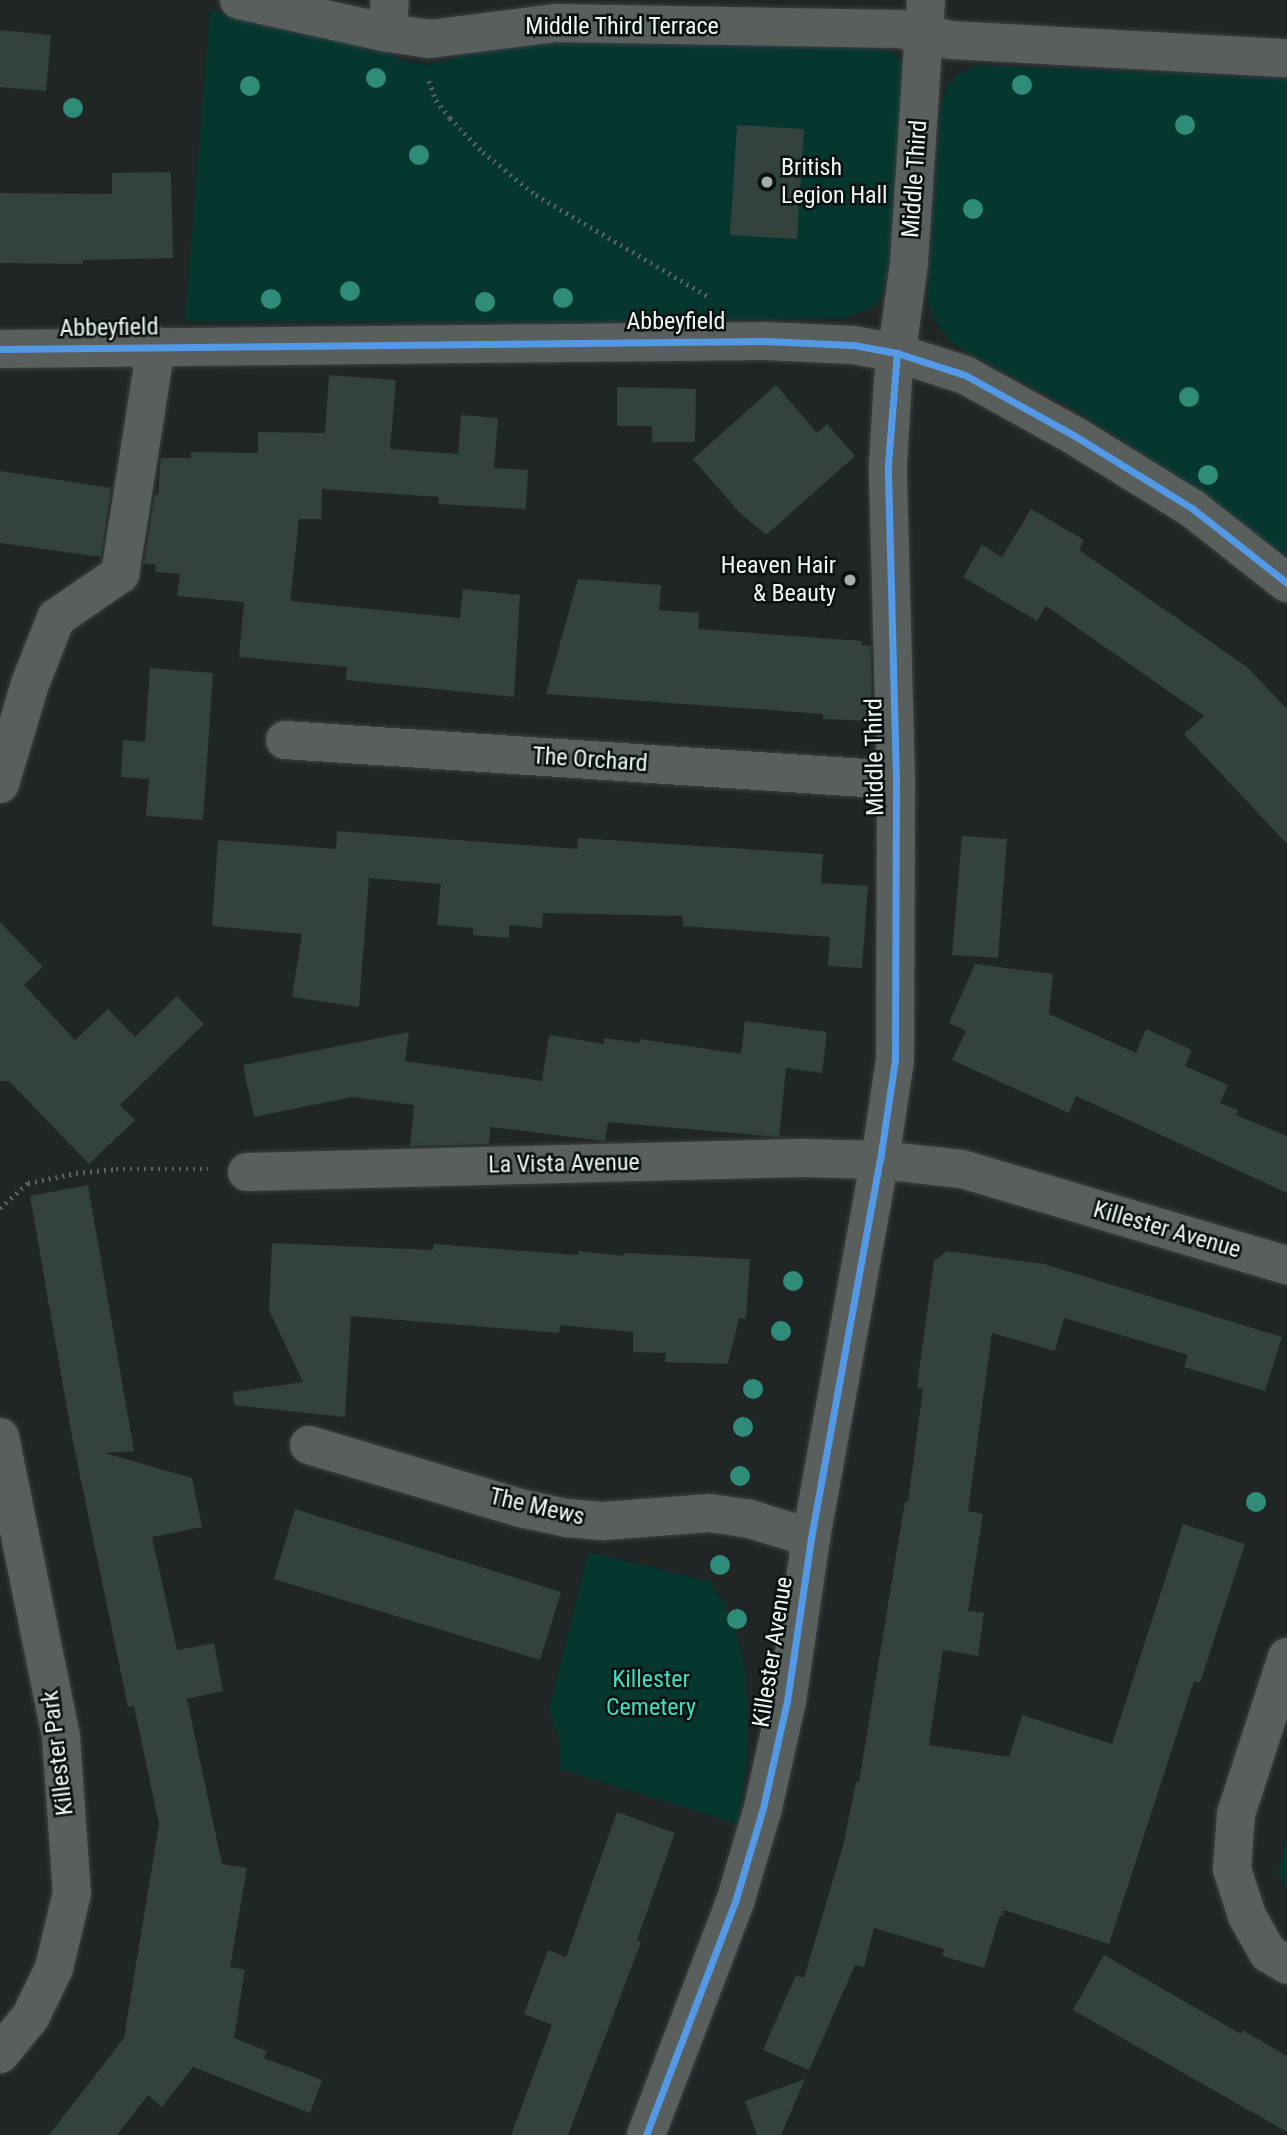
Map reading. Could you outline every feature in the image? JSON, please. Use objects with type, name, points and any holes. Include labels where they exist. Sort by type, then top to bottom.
[{"type":"street","name":"Middle Third Terrace","points":[[239,0],[389,16],[430,38],[557,23],[899,29],[926,17]]},
{"type":"street","points":[[926,17],[964,41],[1287,58]]},
{"type":"street","name":"Middle Third","points":[[880,1160],[895,1060],[895,780],[888,464],[897,353],[909,263],[926,17]]},
{"type":"street","name":"Abbeyfield","points":[[0,349],[765,341],[853,345],[897,353],[964,374],[1075,436],[1193,509],[1287,583]]},
{"type":"street","points":[[0,784],[30,684],[56,618],[120,574],[156,346]]},
{"type":"street","name":"The Orchard","points":[[285,740],[895,780]]},
{"type":"street","name":"La Vista Avenue","points":[[247,1172],[801,1158],[880,1160]]},
{"type":"street","name":"Killester Avenue","points":[[646,2135],[735,1902],[763,1808],[787,1701],[811,1538],[880,1160],[962,1169],[1287,1265]]},
{"type":"street","name":"Killester Park","points":[[0,1437],[61,1737],[72,1893],[54,1968],[30,2016],[0,2054]]},
{"type":"street","name":"The Mews","points":[[309,1445],[520,1508],[567,1518],[604,1521],[710,1513],[750,1519],[811,1538]]},
{"type":"street","points":[[1287,1657],[1236,1814],[1233,1869],[1247,1916],[1268,1953],[1287,1965]]},
{"type":"path","points":[[430,38],[429,83],[436,100],[483,152],[536,195],[751,322],[765,341]]},
{"type":"path","points":[[0,1208],[28,1184],[76,1173],[185,1167],[247,1172]]},
{"type":"green space","points":[[210,11],[272,18],[365,42],[405,62],[429,65],[516,41],[860,47],[889,51],[897,56],[904,70],[889,262],[882,296],[872,308],[846,318],[566,322],[185,321]]},
{"type":"green space","points":[[980,65],[1287,79],[1287,558],[1171,472],[1080,413],[950,342],[937,323],[927,301],[941,105],[946,89],[957,75]]},
{"type":"green space","name":"Killester Cemetery","points":[[589,1552],[711,1582],[725,1606],[736,1632],[745,1673],[748,1717],[747,1761],[738,1824],[560,1769],[559,1736],[549,1710]]},
{"type":"green space","points":[[1287,1834],[1287,1892],[1278,1873]]},
{"type":"building","points":[[0,30],[51,35],[46,91],[0,87]]},
{"type":"building","name":"British Legion Hall","points":[[737,125],[804,129],[797,239],[730,235]]},
{"type":"building","points":[[171,172],[173,258],[83,260],[83,264],[0,263],[0,193],[112,194],[112,173]]},
{"type":"building","points":[[329,375],[396,380],[390,449],[458,454],[461,415],[498,418],[494,468],[528,470],[526,509],[438,504],[439,497],[322,489],[321,519],[299,519],[290,601],[460,618],[463,589],[520,595],[514,697],[346,680],[347,667],[239,657],[244,602],[177,596],[180,574],[155,572],[156,565],[144,563],[155,494],[158,495],[161,458],[191,458],[191,452],[258,453],[258,432],[325,433]]},
{"type":"building","points":[[776,385],[817,433],[827,424],[855,456],[766,535],[739,512],[693,459]]},
{"type":"building","points":[[617,387],[696,389],[695,442],[652,442],[652,426],[617,426]]},
{"type":"building","points":[[0,471],[111,488],[101,557],[0,543]]},
{"type":"building","points":[[1031,509],[1084,540],[1079,550],[1247,667],[1287,709],[1287,844],[1184,734],[1204,716],[1046,606],[1037,621],[963,577],[982,545],[1002,557]]},
{"type":"building","points":[[578,579],[661,585],[659,610],[699,613],[698,629],[862,641],[862,645],[871,646],[872,721],[823,719],[823,714],[546,694]]},
{"type":"building","points":[[150,668],[213,673],[203,820],[146,816],[149,779],[121,777],[123,740],[145,742]]},
{"type":"building","points":[[337,831],[577,849],[578,838],[823,854],[821,883],[868,886],[862,968],[828,966],[830,937],[683,926],[683,916],[543,913],[542,928],[509,925],[509,938],[473,935],[473,928],[437,925],[441,884],[369,878],[359,1007],[292,997],[302,934],[212,926],[218,840],[336,849]]},
{"type":"building","points":[[962,836],[1007,839],[998,958],[952,955]]},
{"type":"building","points":[[0,922],[43,967],[24,985],[75,1040],[108,1009],[135,1037],[177,996],[204,1024],[120,1105],[135,1120],[89,1164],[9,1081],[0,1081]]},
{"type":"building","points":[[975,964],[1053,974],[1049,1014],[1136,1053],[1146,1029],[1192,1050],[1185,1066],[1228,1085],[1220,1103],[1238,1110],[1236,1115],[1287,1136],[1287,1193],[1076,1096],[1069,1113],[952,1060],[966,1031],[949,1023]]},
{"type":"building","points":[[745,1021],[827,1032],[822,1073],[786,1068],[779,1137],[608,1122],[605,1141],[491,1127],[489,1144],[410,1146],[414,1105],[352,1097],[254,1117],[243,1065],[409,1032],[405,1061],[542,1081],[549,1035],[604,1044],[604,1038],[639,1043],[640,1039],[741,1054]]},
{"type":"building","points":[[88,1185],[134,1451],[105,1453],[192,1478],[202,1527],[152,1537],[177,1650],[214,1643],[223,1691],[187,1699],[222,1864],[247,1868],[230,1967],[245,1970],[234,2038],[267,2051],[264,2058],[322,2080],[310,2113],[193,2067],[162,2107],[148,2095],[117,2135],[49,2135],[124,2038],[159,1824],[134,1706],[128,1707],[72,1437],[30,1196]]},
{"type":"building","points":[[272,1243],[433,1250],[434,1244],[578,1255],[578,1251],[624,1256],[624,1253],[750,1259],[746,1319],[739,1318],[728,1364],[665,1362],[666,1353],[633,1352],[633,1332],[560,1325],[559,1333],[351,1316],[345,1417],[234,1405],[233,1392],[303,1382],[269,1310]]},
{"type":"building","points":[[947,1251],[1044,1264],[1282,1337],[1265,1391],[1184,1367],[1188,1355],[1064,1318],[1055,1351],[992,1333],[968,1511],[983,1514],[968,1611],[984,1613],[978,1656],[943,1650],[929,1745],[1009,1757],[1022,1715],[1112,1744],[1183,1524],[1245,1544],[1200,1683],[1194,1681],[1109,1944],[1004,1910],[1003,1916],[1000,1915],[984,1968],[942,1956],[944,1949],[874,1928],[864,1967],[855,1965],[809,2070],[763,2050],[796,1975],[804,1978],[843,1846],[856,1782],[859,1782],[905,1501],[908,1502],[923,1388],[917,1387],[934,1261]]},
{"type":"building","points":[[295,1509],[561,1592],[540,1660],[274,1579]]},
{"type":"building","points":[[617,1812],[675,1833],[637,1940],[641,1942],[568,2135],[511,2135],[552,2025],[524,2014],[548,1950],[566,1957]]},
{"type":"building","points":[[1104,1955],[1241,2034],[1243,2030],[1287,2056],[1287,2132],[1073,2010]]},
{"type":"building","points":[[805,2079],[781,2135],[757,2135],[745,2101]]},
{"type":"cycle path","points":[[0,349],[765,341],[853,345],[897,353],[965,375],[1075,436],[1193,509],[1287,583]]},
{"type":"cycle path","points":[[646,2135],[735,1902],[763,1808],[787,1701],[811,1538],[880,1160],[895,1060],[896,780],[888,464],[897,353]]},
{"type":"place","name":"British Legion Hall","points":[[767,182]]},
{"type":"place","name":"Heaven Hair & Beauty","points":[[850,580]]}]
